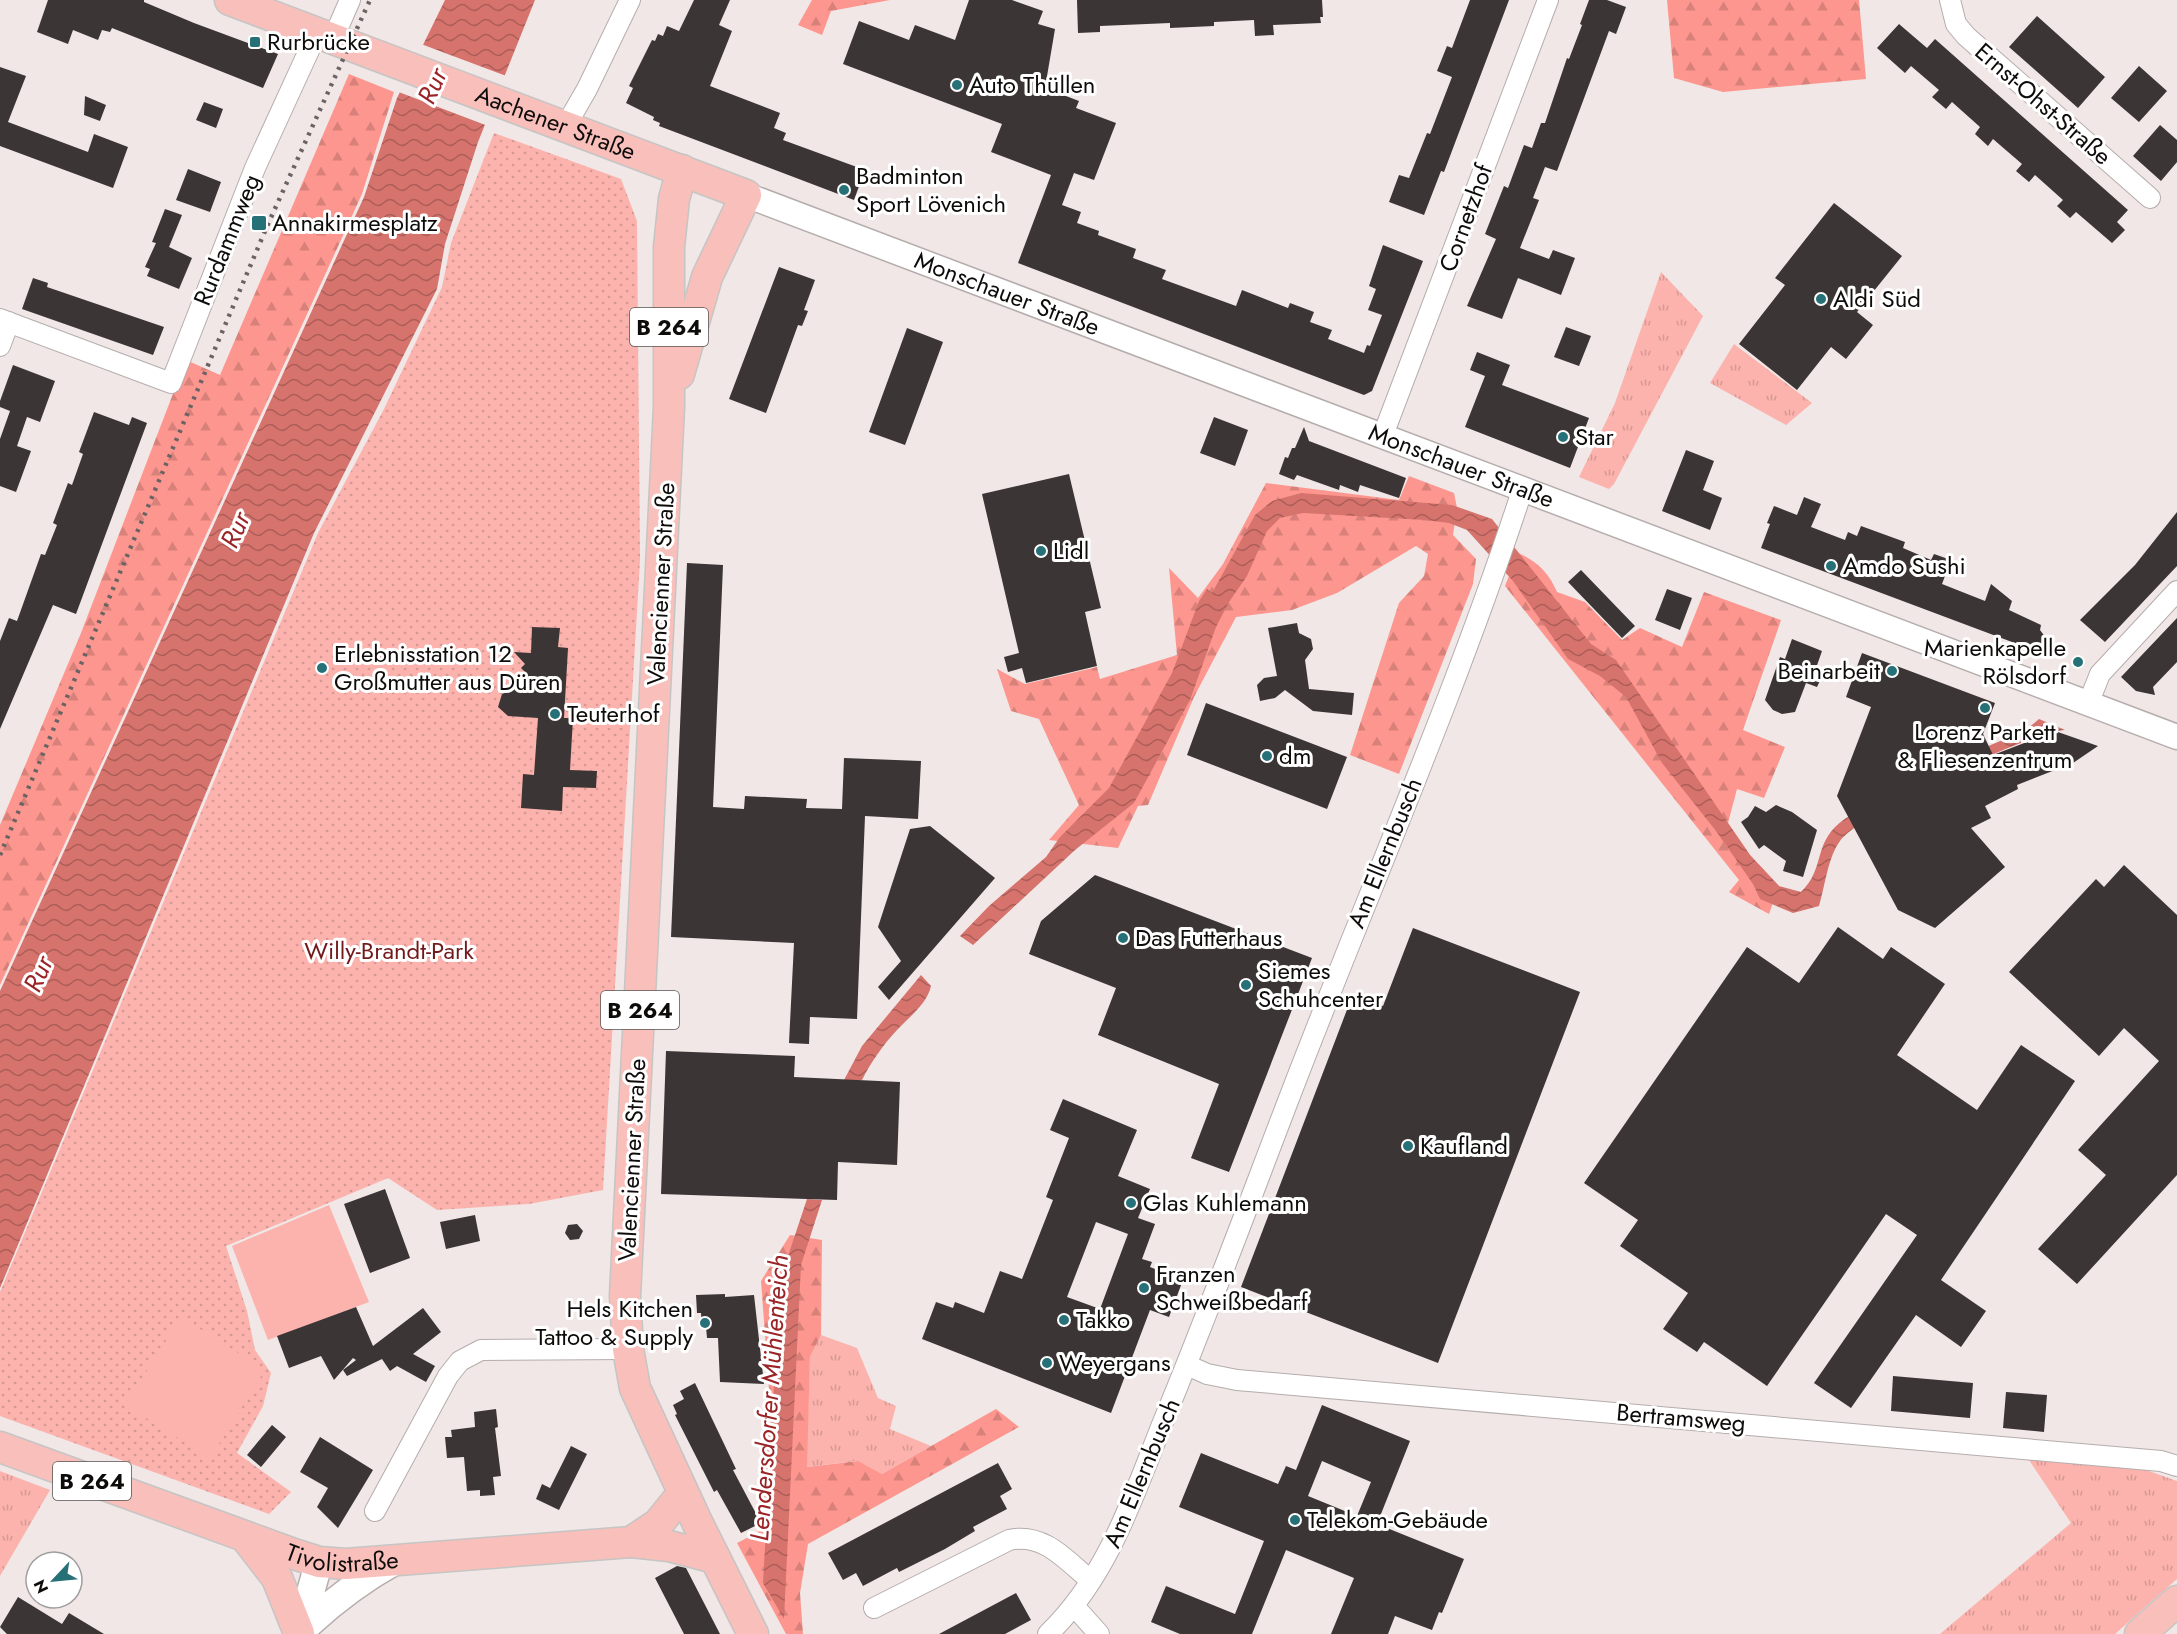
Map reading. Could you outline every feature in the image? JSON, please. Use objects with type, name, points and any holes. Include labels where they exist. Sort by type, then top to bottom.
[{"type":"main road","name":"Aachener Straße","points":[[230,0],[746,195]]},
{"type":"main road","name":"Valencienner Straße","points":[[682,170],[674,199],[669,247],[669,407],[626,1239],[625,1296],[628,1349],[635,1388],[714,1558],[753,1634]]},
{"type":"main road","name":"Valencienner Straße","points":[[669,407],[707,277],[746,195]]},
{"type":"main road","name":"B 264","points":[[669,247],[681,269],[707,277]]},
{"type":"main road","name":"Tivolistraße","points":[[0,1447],[246,1538],[319,1562],[346,1564],[631,1542],[658,1524],[683,1493]]},
{"type":"main road","points":[[246,1538],[277,1578],[298,1633]]},
{"type":"main road","points":[[631,1542],[669,1546],[714,1558]]},
{"type":"main road","points":[[298,1633],[353,1586],[395,1561]]},
{"type":"main road","points":[[298,1633],[319,1562]]},
{"type":"main road","points":[[2140,1634],[2177,1601]]},
{"type":"street","name":"Rurdammweg","points":[[4,320],[171,383],[255,168],[325,36],[350,0]]},
{"type":"street","points":[[557,123],[587,89],[630,0]]},
{"type":"street","name":"Cornetzhof","points":[[1383,435],[1548,0]]},
{"type":"street","name":"Ernst-Ohst-Straße","points":[[1950,0],[1956,24],[1966,36],[2150,198]]},
{"type":"street","name":"Monschauer Straße","points":[[746,195],[2177,737]]},
{"type":"street","points":[[0,346],[4,320]]},
{"type":"street","name":"Am Ellernbusch","points":[[1048,1634],[1074,1605],[1091,1581],[1116,1538],[1187,1365],[1345,951],[1494,577],[1524,488]]},
{"type":"street","points":[[2088,704],[2100,674],[2177,591]]},
{"type":"street","points":[[375,1511],[448,1376],[460,1361],[481,1350],[628,1349]]},
{"type":"street","name":"Bertramsweg","points":[[1187,1365],[1207,1374],[1237,1380],[2161,1461],[2177,1466]]},
{"type":"street","name":"Am Ellernbusch","points":[[874,1608],[1010,1540],[1022,1537],[1039,1540],[1091,1581]]},
{"type":"street","points":[[1074,1605],[1099,1634]]},
{"type":"green space","points":[[812,0],[890,0],[831,11],[822,35],[798,25]]},
{"type":"green space","points":[[1667,0],[1859,0],[1866,79],[1723,92],[1674,78]]},
{"type":"green space","points":[[349,74],[394,92],[362,194],[0,985],[0,825],[81,633],[186,360],[220,375]]},
{"type":"green space","name":"Willy-Brandt-Park","points":[[494,133],[621,179],[637,221],[640,560],[603,1190],[529,1204],[437,1210],[388,1178],[226,1246],[247,1311],[255,1350],[271,1373],[263,1406],[237,1453],[291,1492],[269,1514],[0,1416],[0,1292],[318,533],[383,411],[442,287],[451,243]]},
{"type":"green space","points":[[1661,272],[1703,316],[1614,484],[1609,489],[1579,477],[1615,403]]},
{"type":"green space","points":[[1734,344],[1812,403],[1786,425],[1710,383]]},
{"type":"green space","points":[[1409,476],[1454,493],[1457,508],[1453,535],[1476,559],[1473,584],[1399,774],[1350,755],[1399,603],[1424,576],[1428,554],[1416,546],[1337,593],[1292,610],[1236,617],[1194,697],[1148,805],[1138,806],[1118,848],[1049,840],[1079,805],[1039,719],[1011,711],[997,669],[1025,684],[1097,667],[1100,679],[1177,655],[1169,568],[1198,598],[1223,564],[1266,483],[1399,500]]},
{"type":"green space","points":[[1518,553],[1542,568],[1557,592],[1585,602],[1622,640],[1640,628],[1682,647],[1704,592],[1781,620],[1743,730],[1785,747],[1764,798],[1737,789],[1728,823],[1750,855],[1779,886],[1769,914],[1729,892],[1739,880],[1505,586]]},
{"type":"green space","points":[[329,1205],[369,1302],[268,1340],[232,1246]]},
{"type":"green space","points":[[790,1235],[822,1240],[821,1335],[810,1357],[807,1467],[858,1461],[882,1474],[996,1409],[1019,1427],[808,1544],[800,1593],[803,1634],[786,1634],[737,1543],[764,1529],[764,1439],[769,1389],[761,1281]]},
{"type":"green space","points":[[181,1317],[265,1370],[210,1458],[125,1405]]},
{"type":"green space","points":[[821,1335],[857,1348],[878,1398],[896,1406],[890,1429],[931,1446],[882,1474],[857,1461],[806,1467],[810,1357]]},
{"type":"green space","points":[[2029,1460],[2146,1470],[2177,1481],[2177,1579],[2115,1634],[1940,1634],[2071,1523]]},
{"type":"green space","points":[[0,1471],[50,1490],[0,1576]]},
{"type":"water","name":"Rur","points":[[445,0],[535,0],[478,142],[445,244],[437,289],[314,533],[0,1288],[0,991],[364,197],[397,98]]},
{"type":"water","points":[[1301,493],[1452,505],[1492,519],[1591,644],[1616,660],[1750,855],[1779,886],[1801,892],[1814,873],[1828,836],[1846,818],[1958,759],[2026,730],[2039,719],[2065,730],[2046,734],[1984,758],[1878,812],[1840,841],[1832,855],[1819,906],[1793,913],[1760,899],[1753,884],[1716,831],[1662,763],[1626,697],[1600,676],[1568,659],[1513,581],[1467,530],[1449,523],[1425,520],[1303,513],[1280,518],[1267,531],[1247,576],[1229,602],[1216,627],[1190,700],[1134,803],[1075,850],[973,945],[960,936],[989,906],[1046,857],[1060,837],[1109,788],[1172,673],[1199,601],[1207,589],[1212,593],[1255,515],[1272,501]]},
{"type":"water","points":[[921,975],[931,986],[922,1004],[887,1042],[873,1060],[862,1080],[844,1080],[862,1046]]},
{"type":"water","points":[[807,1199],[822,1200],[801,1265],[784,1619],[763,1583],[777,1331],[786,1262]]},
{"type":"pier","points":[[421,44],[509,77],[488,126],[396,91]]},
{"type":"building","points":[[48,0],[144,0],[144,2],[194,23],[278,54],[263,88],[112,28],[110,32],[102,30],[98,40],[73,30],[68,44],[37,32]]},
{"type":"building","points":[[694,0],[730,0],[719,25],[732,31],[710,86],[780,113],[774,128],[786,133],[783,140],[865,170],[854,200],[659,126],[660,123],[653,120],[654,117],[626,103],[633,88],[629,86],[652,40],[655,41],[658,34],[663,36],[667,26],[679,31]]},
{"type":"building","points":[[969,0],[1012,0],[1043,11],[1038,24],[1055,29],[1045,88],[1079,101],[1076,108],[1116,123],[1094,180],[1074,173],[1062,205],[1081,212],[1077,223],[1099,231],[1098,235],[1136,249],[1133,258],[1166,270],[1162,279],[1236,306],[1242,290],[1288,308],[1290,303],[1314,312],[1310,322],[1332,330],[1328,339],[1364,353],[1367,345],[1370,346],[1382,315],[1368,310],[1376,289],[1369,286],[1383,245],[1423,261],[1372,391],[1364,395],[1018,263],[1051,175],[991,152],[1002,124],[843,64],[859,21],[909,40],[915,25],[955,40]]},
{"type":"building","points":[[1077,0],[1322,0],[1323,17],[1320,17],[1321,23],[1273,25],[1274,35],[1255,36],[1254,20],[1214,22],[1214,26],[1170,28],[1170,23],[1100,26],[1100,32],[1078,33]]},
{"type":"building","points":[[1470,0],[1509,0],[1444,172],[1441,171],[1424,215],[1389,202],[1399,175],[1409,178],[1427,133],[1430,134],[1452,77],[1437,71],[1447,46],[1452,48]]},
{"type":"building","points":[[1589,0],[1607,0],[1626,7],[1616,34],[1609,31],[1557,171],[1545,167],[1533,198],[1539,200],[1520,248],[1549,259],[1553,250],[1575,258],[1561,295],[1518,278],[1502,319],[1467,306],[1496,239],[1485,234],[1504,186],[1508,188],[1524,145],[1532,148],[1541,123],[1545,123],[1567,58],[1569,59],[1582,25],[1580,24]]},
{"type":"building","points":[[2037,16],[2105,77],[2078,108],[2009,47]]},
{"type":"building","points":[[1899,24],[1927,48],[1935,39],[2128,210],[2117,222],[2125,230],[2112,243],[2076,212],[2070,218],[2057,206],[2063,200],[2035,175],[2029,182],[2016,171],[2022,164],[1993,139],[1988,146],[1975,134],[1980,127],[1952,102],[1946,109],[1932,97],[1939,90],[1911,66],[1905,73],[1877,48]]},
{"type":"building","points":[[2139,66],[2167,91],[2139,122],[2111,98]]},
{"type":"building","points":[[0,67],[26,76],[8,122],[88,152],[94,134],[128,147],[113,188],[0,146]]},
{"type":"building","points":[[85,96],[106,105],[100,121],[84,115]]},
{"type":"building","points":[[204,102],[223,109],[216,128],[196,120]]},
{"type":"building","points":[[2160,125],[2177,140],[2177,162],[2161,181],[2133,156]]},
{"type":"building","points":[[188,169],[221,182],[210,212],[176,200]]},
{"type":"building","name":"Aldi Süd","points":[[1834,203],[1902,256],[1857,312],[1873,325],[1846,359],[1831,347],[1797,390],[1739,344],[1785,285],[1775,278]]},
{"type":"building","points":[[165,209],[182,215],[169,247],[192,258],[179,289],[147,276],[150,269],[145,267],[156,243],[152,242]]},
{"type":"building","points":[[779,267],[815,280],[804,310],[808,311],[802,326],[798,325],[766,413],[729,399]]},
{"type":"building","points":[[33,278],[48,283],[47,287],[164,327],[153,355],[22,309]]},
{"type":"building","points":[[1566,327],[1591,336],[1579,366],[1554,357]]},
{"type":"building","points":[[907,328],[943,342],[905,445],[869,432]]},
{"type":"building","points":[[1477,352],[1510,365],[1502,385],[1589,418],[1570,468],[1465,427],[1485,376],[1470,370]]},
{"type":"building","points":[[13,365],[55,381],[40,422],[27,417],[17,446],[31,451],[16,492],[0,486],[0,439],[10,411],[0,407],[0,401]]},
{"type":"building","points":[[94,412],[129,425],[132,417],[147,423],[76,614],[53,605],[0,729],[0,641],[9,618],[17,621],[41,554],[45,555],[57,525],[53,523],[68,483],[72,485],[83,454],[79,452]]},
{"type":"building","points":[[1214,417],[1248,430],[1235,466],[1200,453]]},
{"type":"building","points":[[1304,427],[1309,441],[1406,478],[1399,498],[1360,485],[1358,492],[1340,485],[1339,490],[1297,475],[1294,480],[1279,474],[1285,457],[1288,458],[1292,448],[1295,448]]},
{"type":"building","points":[[1686,450],[1714,461],[1703,490],[1722,498],[1710,530],[1662,511]]},
{"type":"building","name":"Lidl","points":[[1069,474],[1101,608],[1085,612],[1097,666],[1026,683],[1022,668],[1008,672],[1004,657],[1019,653],[982,494]]},
{"type":"building","points":[[1804,497],[1821,504],[1811,527],[1845,540],[1848,532],[1857,536],[1861,526],[1905,542],[1903,548],[1931,560],[1934,554],[1951,560],[1942,584],[1985,601],[1991,584],[2012,601],[2009,610],[2041,625],[2040,630],[2049,642],[2028,648],[1761,548],[1774,506],[1797,515]]},
{"type":"building","points":[[2177,512],[2177,566],[2105,642],[2080,620],[2135,565]]},
{"type":"building","points":[[687,563],[723,565],[713,807],[744,809],[745,796],[807,799],[806,808],[842,809],[844,758],[921,761],[918,819],[865,816],[857,1019],[810,1017],[809,1044],[789,1043],[794,943],[671,937]]},
{"type":"building","points":[[1581,570],[1635,626],[1622,638],[1568,582]]},
{"type":"building","points":[[1667,589],[1692,598],[1680,630],[1655,620]]},
{"type":"building","points":[[2177,618],[2177,662],[2153,687],[2155,695],[2136,691],[2121,677]]},
{"type":"building","points":[[1297,623],[1299,633],[1311,639],[1313,649],[1305,660],[1309,689],[1354,693],[1352,715],[1313,711],[1285,690],[1275,698],[1260,701],[1257,685],[1264,678],[1277,676],[1268,628]]},
{"type":"building","points":[[532,627],[560,628],[558,647],[568,648],[564,718],[573,718],[570,770],[597,771],[596,788],[563,787],[562,811],[521,808],[523,774],[534,775],[538,718],[508,716],[498,707],[502,694],[527,684],[520,676],[525,672],[521,668],[525,664],[514,652],[531,653]]},
{"type":"building","points":[[1792,639],[1822,651],[1815,671],[1823,674],[1817,687],[1806,683],[1795,712],[1782,714],[1773,710],[1765,700],[1780,657],[1785,659]]},
{"type":"building","points":[[1862,653],[1995,703],[1983,734],[1993,755],[2055,731],[2098,746],[2073,763],[2017,785],[2018,789],[1985,806],[1991,818],[1971,828],[2005,867],[1935,928],[1898,910],[1837,796],[1871,707],[1846,697]]},
{"type":"building","name":"dm","points":[[1206,703],[1347,757],[1327,809],[1187,755]]},
{"type":"building","points":[[1776,805],[1792,812],[1817,830],[1803,877],[1783,871],[1786,861],[1764,845],[1759,849],[1741,822],[1748,817],[1755,806],[1766,812]]},
{"type":"building","points":[[930,826],[995,878],[889,1000],[878,987],[901,961],[878,927],[910,829]]},
{"type":"building","points":[[2124,865],[2177,915],[2177,1175],[2077,1284],[2038,1249],[2106,1175],[2078,1150],[2159,1061],[2124,1028],[2099,1056],[2009,972],[2096,879],[2104,887]]},
{"type":"building","points":[[1095,875],[1312,958],[1229,1172],[1191,1158],[1219,1084],[1098,1035],[1116,988],[1029,954],[1041,921]]},
{"type":"building","points":[[1838,927],[1883,959],[1891,947],[1945,984],[1897,1055],[1977,1110],[2021,1045],[2075,1081],[1941,1280],[1986,1311],[1961,1347],[1916,1315],[1851,1408],[1814,1383],[1917,1235],[1886,1214],[1767,1386],[1704,1342],[1697,1352],[1663,1329],[1688,1293],[1620,1246],[1638,1220],[1584,1183],[1747,947],[1799,983]]},
{"type":"building","name":"Kaufland","points":[[1413,928],[1580,992],[1438,1363],[1241,1287],[1353,994],[1383,1006]]},
{"type":"building","points":[[666,1051],[795,1056],[794,1077],[900,1082],[897,1165],[838,1162],[837,1200],[661,1194]]},
{"type":"building","points":[[1063,1099],[1137,1130],[1118,1176],[1150,1189],[1138,1218],[1155,1224],[1142,1259],[1152,1262],[1150,1267],[1183,1280],[1169,1317],[1150,1310],[1111,1413],[922,1339],[936,1302],[953,1308],[955,1302],[984,1313],[1000,1271],[1022,1279],[1053,1200],[1046,1197],[1069,1138],[1050,1130]],"holes":[[[1096,1222],[1128,1234],[1100,1309],[1067,1297]]]},
{"type":"building","points":[[385,1189],[410,1258],[370,1273],[344,1204]]},
{"type":"building","points":[[475,1215],[480,1241],[446,1249],[440,1222]]},
{"type":"building","points":[[577,1224],[583,1231],[579,1239],[570,1240],[565,1233],[568,1225]]},
{"type":"building","points":[[725,1294],[725,1297],[754,1295],[764,1384],[720,1382],[718,1338],[707,1338],[706,1327],[702,1327],[701,1313],[697,1313],[696,1295]]},
{"type":"building","points":[[356,1307],[373,1346],[423,1308],[441,1332],[413,1354],[435,1366],[426,1382],[397,1366],[390,1371],[382,1359],[347,1376],[343,1370],[356,1360],[353,1358],[334,1380],[321,1356],[289,1368],[277,1336]]},
{"type":"building","points":[[1893,1376],[1973,1383],[1970,1418],[1891,1411]]},
{"type":"building","points":[[695,1383],[736,1469],[733,1470],[761,1523],[741,1533],[717,1490],[714,1492],[675,1415],[677,1414],[673,1405],[684,1399],[680,1391]]},
{"type":"building","points":[[2006,1392],[2047,1395],[2044,1432],[2003,1428]]},
{"type":"building","name":"Telekom-Gebäude","points":[[1322,1405],[1410,1441],[1377,1524],[1464,1559],[1442,1613],[1439,1612],[1432,1630],[1395,1616],[1388,1634],[1331,1634],[1354,1578],[1286,1550],[1252,1634],[1180,1634],[1151,1622],[1166,1586],[1235,1614],[1264,1541],[1179,1507],[1201,1453],[1278,1484],[1286,1466],[1296,1470]],"holes":[[[1322,1461],[1371,1482],[1357,1516],[1308,1496]]]},
{"type":"building","points":[[496,1409],[498,1427],[495,1428],[501,1476],[493,1477],[495,1495],[480,1496],[480,1490],[467,1491],[464,1457],[447,1458],[445,1437],[452,1437],[451,1430],[475,1427],[474,1412]]},
{"type":"building","points":[[272,1425],[286,1437],[261,1467],[247,1455]]},
{"type":"building","points":[[320,1437],[373,1470],[338,1528],[317,1507],[328,1488],[300,1472]]},
{"type":"building","points":[[571,1446],[587,1454],[559,1510],[536,1499],[542,1484],[550,1488]]},
{"type":"building","points":[[998,1463],[1012,1489],[1000,1496],[1007,1509],[973,1527],[975,1531],[945,1549],[899,1572],[897,1568],[863,1586],[856,1573],[843,1580],[828,1553]]},
{"type":"building","points":[[677,1566],[686,1568],[720,1634],[684,1634],[655,1578]]},
{"type":"building","points":[[1016,1593],[1031,1620],[1005,1634],[939,1634]]},
{"type":"building","points":[[18,1597],[24,1601],[24,1610],[39,1610],[62,1624],[69,1613],[104,1634],[7,1634],[0,1627]]},
{"type":"railway","points":[[0,855],[268,224],[370,0]]},
{"type":"place","name":"Rurbrücke","points":[[255,42]]},
{"type":"place","name":"Auto Thüllen","points":[[957,85]]},
{"type":"place","name":"Badminton Sport Lövenich","points":[[844,190]]},
{"type":"place","name":"Annakirmesplatz","points":[[259,223]]},
{"type":"place","name":"Aldi Süd","points":[[1821,299]]},
{"type":"place","name":"Star","points":[[1563,437]]},
{"type":"place","name":"Lidl","points":[[1041,551]]},
{"type":"place","name":"Amdo Sushi","points":[[1831,566]]},
{"type":"place","name":"Marienkapelle Rölsdorf","points":[[2078,662]]},
{"type":"place","name":"Erlebnisstation 12 Großmutter aus Düren","points":[[322,668]]},
{"type":"place","name":"Beinarbeit","points":[[1892,671]]},
{"type":"place","name":"Lorenz Parkett & Fliesenzentrum","points":[[1985,708]]},
{"type":"place","name":"Teuterhof","points":[[555,714]]},
{"type":"place","name":"dm","points":[[1267,756]]},
{"type":"place","name":"Das Futterhaus","points":[[1123,938]]},
{"type":"place","name":"Siemes Schuhcenter","points":[[1246,985]]},
{"type":"place","name":"Kaufland","points":[[1408,1146]]},
{"type":"place","name":"Glas Kuhlemann","points":[[1131,1203]]},
{"type":"place","name":"Franzen Schweißbedarf","points":[[1144,1288]]},
{"type":"place","name":"Takko","points":[[1064,1320]]},
{"type":"place","name":"Hels Kitchen Tattoo & Supply","points":[[705,1323]]},
{"type":"place","name":"Weyergans","points":[[1047,1363]]},
{"type":"place","name":"Telekom-Gebäude","points":[[1295,1520]]},
{"type":"water label","name":"Lendersdorfer Mühlenteich","points":[[769,1398]]}]
